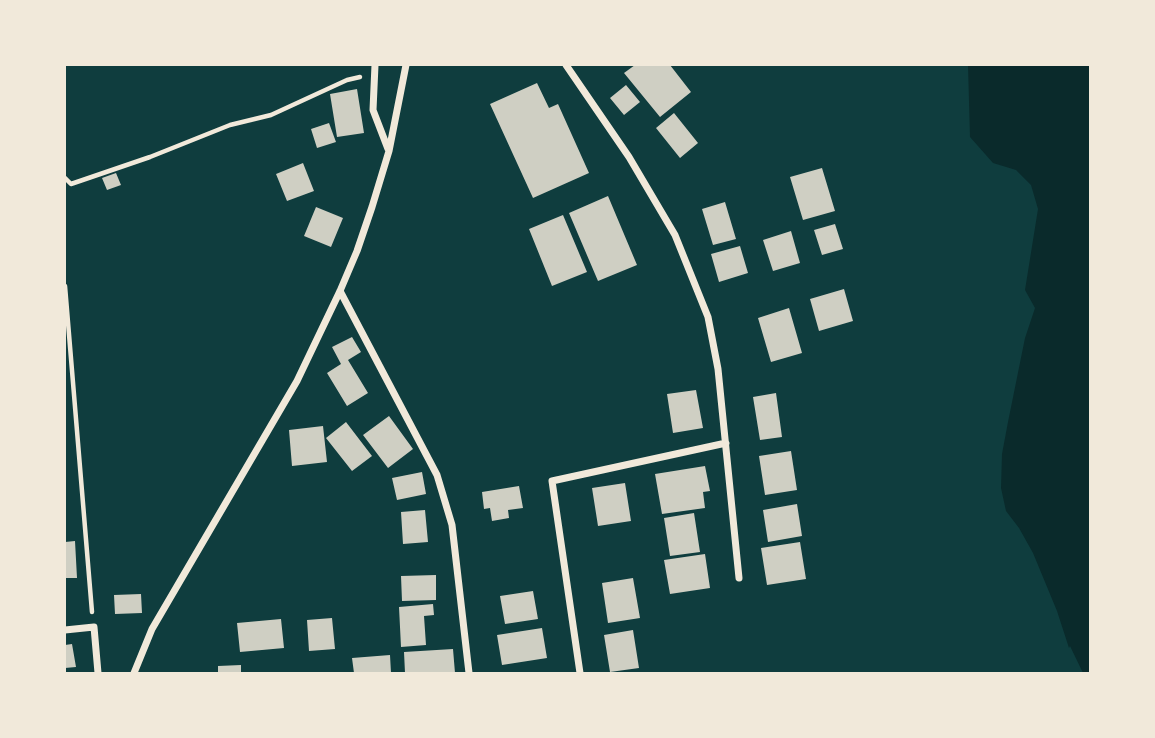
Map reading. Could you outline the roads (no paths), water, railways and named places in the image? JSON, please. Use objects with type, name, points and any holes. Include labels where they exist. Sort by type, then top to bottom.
[{"type":"street","points":[[134,673],[152,629],[297,381],[340,291],[357,251],[389,150],[406,65]]},
{"type":"street","points":[[566,65],[629,157],[675,235],[708,317],[718,369],[739,578]]},
{"type":"street","points":[[375,69],[373,110],[389,150]]},
{"type":"street","points":[[340,291],[437,475],[452,525],[469,673]]},
{"type":"street","points":[[580,673],[551,481],[726,443]]},
{"type":"street","points":[[65,629],[94,627],[98,673]]},
{"type":"water","points":[[968,65],[1090,65],[1090,673],[1083,673],[1070,646],[1069,648],[1033,553],[1006,511],[1001,488],[1002,454],[1008,422],[1025,338],[1035,308],[1025,290],[1038,209],[1031,185],[1016,170],[993,163],[970,137]]}]
